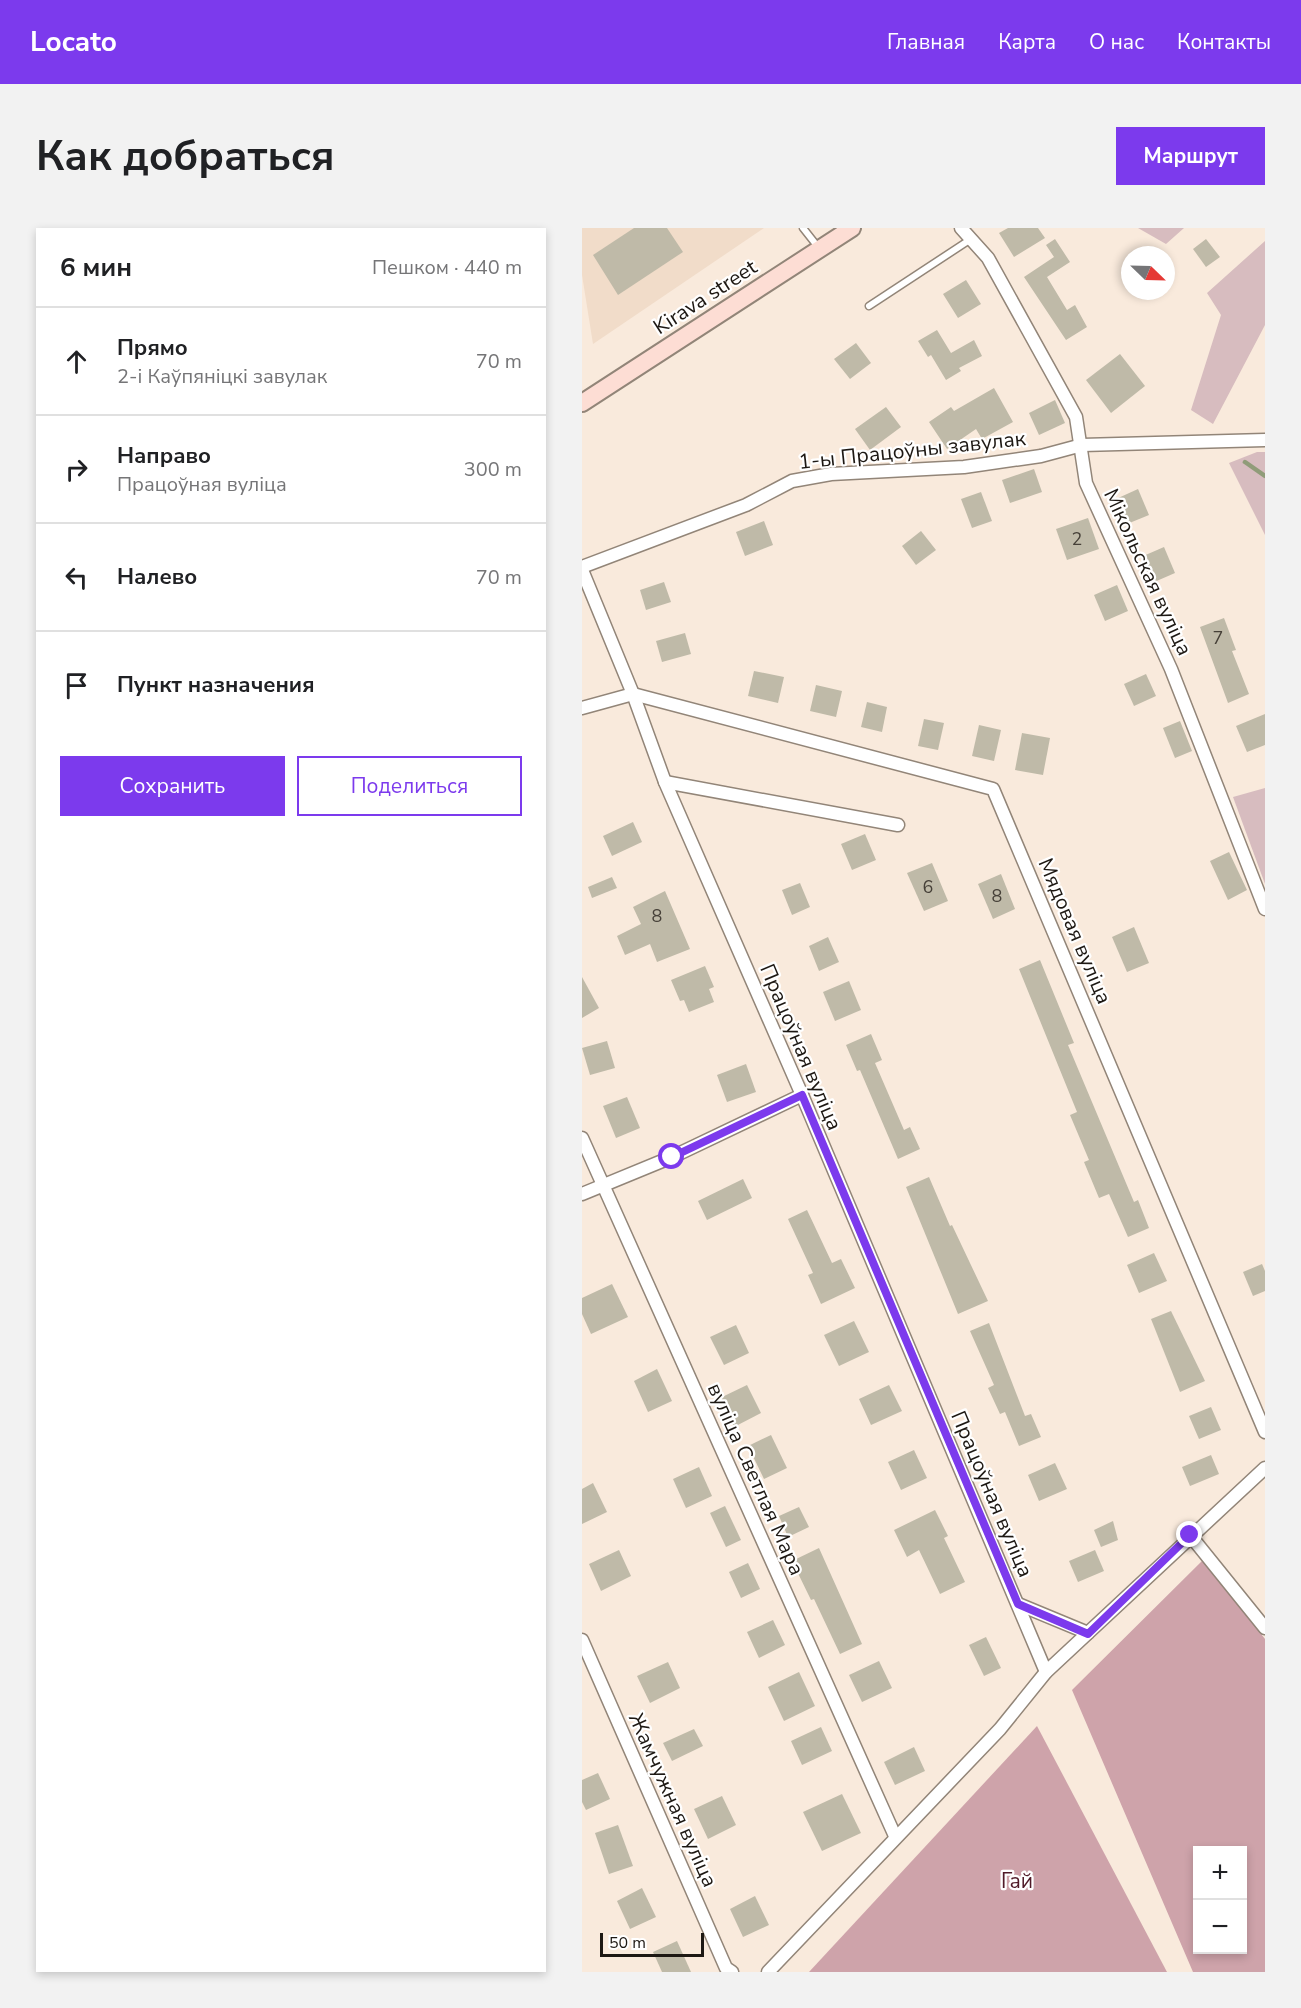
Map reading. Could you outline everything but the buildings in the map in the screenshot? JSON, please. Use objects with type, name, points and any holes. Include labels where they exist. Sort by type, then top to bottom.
[{"type":"main road","name":"Kirava street","points":[[582,403],[852,228]]},
{"type":"street","name":"Мікольская вуліца","points":[[961,228],[988,258],[1076,417],[1086,483],[1171,669],[1265,909]]},
{"type":"street","name":"1-ы Працоўны завулак","points":[[582,568],[746,505],[792,481],[831,474],[964,467],[1041,456],[1082,445],[1265,440]]},
{"type":"street","name":"Працоўная вуліца","points":[[582,568],[633,694],[664,782],[802,1095],[1046,1672]]},
{"type":"street","points":[[582,708],[633,694]]},
{"type":"street","name":"Мядовая вуліца","points":[[633,694],[993,789],[1265,1432]]},
{"type":"street","points":[[664,782],[898,825]]},
{"type":"street","points":[[582,1194],[601,1184],[672,1157],[802,1095]]},
{"type":"street","name":"вуліца Светлая Мара","points":[[582,1138],[895,1836]]},
{"type":"street","points":[[768,1972],[895,1836],[1000,1729],[1046,1672],[1190,1535],[1265,1468]]},
{"type":"street","points":[[1190,1535],[1265,1628]]},
{"type":"street","name":"Працоўная вуліца","points":[[1018,1604],[1088,1634]]},
{"type":"street","name":"Жамчужная вуліца","points":[[582,1640],[726,1968],[732,1972]]},
{"type":"lane","points":[[803,228],[820,249]]},
{"type":"lane","points":[[869,306],[972,239]]},
{"type":"shaded area","points":[[582,228],[764,228],[593,344],[582,275]]},
{"type":"shaded area","points":[[1138,228],[1184,228],[1166,244]]},
{"type":"shaded area","points":[[1265,241],[1265,325],[1213,424],[1191,410],[1221,315],[1207,293]]},
{"type":"shaded area","points":[[1257,452],[1265,452],[1265,535],[1229,463]]},
{"type":"shaded area","points":[[1265,788],[1265,884],[1233,797]]},
{"type":"green space","points":[[1203,1560],[1265,1639],[1265,1972],[1193,1972],[1072,1690]]},
{"type":"green space","name":"Гай","points":[[1037,1726],[1167,1972],[809,1972]]},
{"type":"waterway","points":[[1245,462],[1265,476]]},
{"type":"route","points":[[672,1157],[802,1095],[1018,1604],[1088,1634],[1190,1535]]}]
